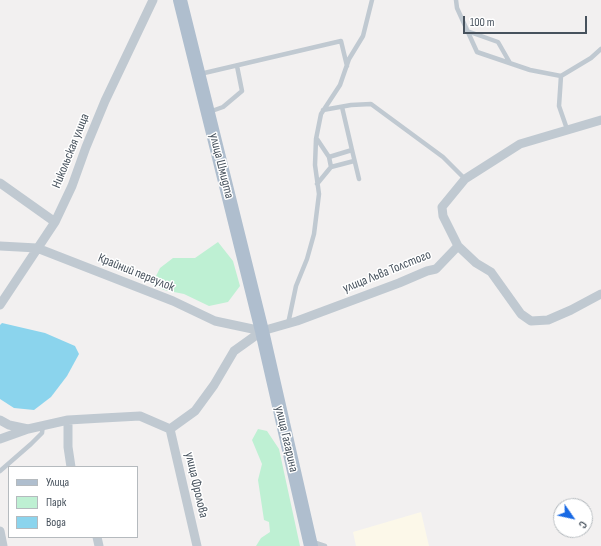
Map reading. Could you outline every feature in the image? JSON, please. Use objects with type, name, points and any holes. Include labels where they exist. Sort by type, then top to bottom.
[{"type":"main road","name":"улица Шмидта","points":[[180,0],[262,331]]},
{"type":"main road","name":"улица Гагарина","points":[[262,331],[310,544]]},
{"type":"street","name":"Никольская улица","points":[[0,305],[55,222],[72,186],[105,101],[153,0]]},
{"type":"street","points":[[601,120],[520,144],[465,179],[442,207],[443,216],[458,246],[476,263],[491,272],[521,314],[531,321],[548,320],[601,294]]},
{"type":"street","points":[[0,183],[55,222]]},
{"type":"street","name":"Крайний переулок","points":[[0,246],[37,248],[173,301],[215,321],[262,331]]},
{"type":"street","name":"улица Льва Толстого","points":[[262,331],[288,324],[399,283],[427,271],[436,269],[458,246]]},
{"type":"street","points":[[0,439],[28,429],[68,420],[140,416],[170,429],[195,411],[214,384],[234,351],[262,331]]},
{"type":"street","points":[[0,420],[9,425],[28,429]]},
{"type":"street","points":[[68,420],[68,447],[71,466]]},
{"type":"street","name":"улица Фролова","points":[[170,429],[197,546]]},
{"type":"street","points":[[0,531],[3,546]]},
{"type":"lane","points":[[288,324],[296,286],[307,259],[314,234],[319,194],[315,165],[316,139],[320,114],[340,85],[350,59],[364,36],[372,0]]},
{"type":"lane","points":[[456,0],[457,8],[477,52],[510,64],[530,70],[562,76],[601,50]]},
{"type":"lane","points":[[467,31],[498,42],[510,64]]},
{"type":"lane","points":[[199,75],[342,41],[347,66]]},
{"type":"lane","points":[[208,113],[223,107],[242,91],[237,66]]},
{"type":"lane","points":[[562,76],[559,106],[567,129]]},
{"type":"lane","points":[[323,110],[372,104],[443,157],[465,179]]},
{"type":"lane","points":[[342,107],[359,179]]},
{"type":"lane","points":[[316,139],[329,157],[331,167]]},
{"type":"lane","points":[[329,157],[352,150]]},
{"type":"lane","points":[[318,184],[331,167],[354,161]]},
{"type":"lane","points":[[0,471],[42,433],[43,425]]},
{"type":"lane","points":[[310,544],[325,546]]},
{"type":"shaded area","points":[[421,512],[429,546],[356,546],[353,532]]},
{"type":"green space","points":[[218,242],[233,261],[240,286],[228,302],[209,306],[184,294],[164,290],[152,284],[160,268],[173,258],[195,258]]},
{"type":"green space","points":[[258,429],[267,431],[279,449],[300,546],[256,546],[261,538],[270,532],[269,522],[264,520],[258,480],[262,464],[252,440]]},
{"type":"water","points":[[2,323],[45,333],[75,346],[79,354],[67,376],[51,397],[34,410],[14,408],[0,399],[0,325]]}]
